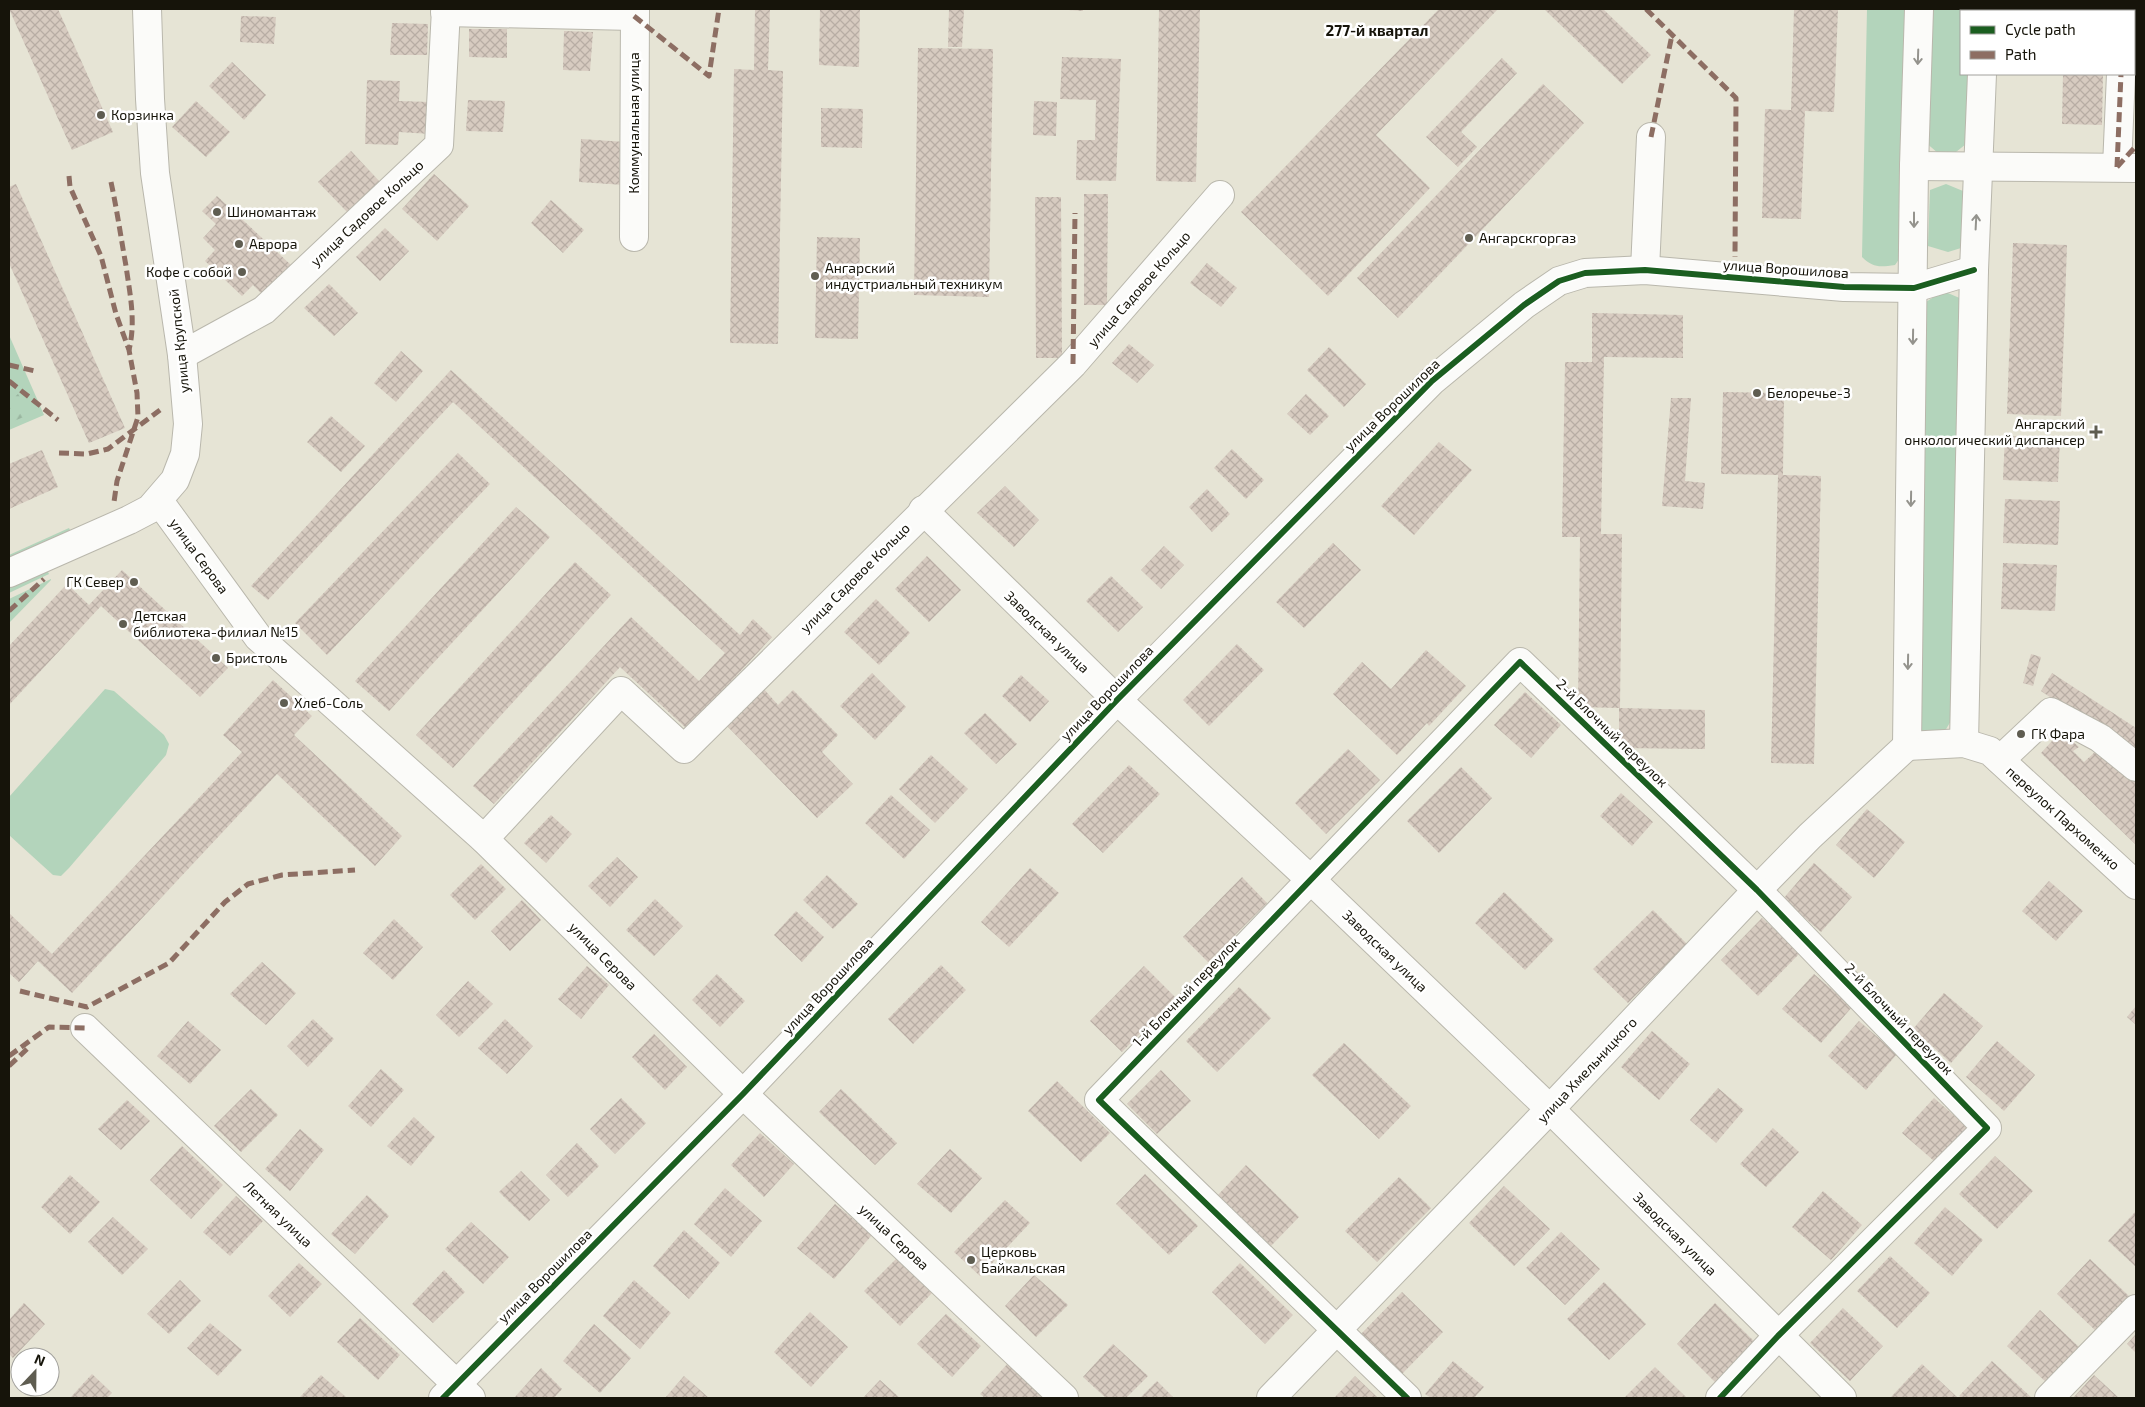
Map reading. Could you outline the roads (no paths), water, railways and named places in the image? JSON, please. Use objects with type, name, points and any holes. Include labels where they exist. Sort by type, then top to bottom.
[{"type":"street","name":"улица Крупской","points":[[9,573],[129,520],[158,501],[175,480],[185,454],[188,440],[182,355],[155,173],[147,9]]},
{"type":"street","points":[[1919,9],[1914,166],[1907,746],[1964,743],[1995,756],[2051,712],[2100,738],[2136,767]]},
{"type":"street","name":"улица Садовое Кольцо","points":[[182,355],[264,310],[439,145],[445,10]]},
{"type":"street","points":[[445,10],[634,12]]},
{"type":"street","name":"Коммунальная улица","points":[[634,12],[634,237]]},
{"type":"street","points":[[1964,743],[1974,270],[1982,75]]},
{"type":"street","points":[[2121,75],[2126,168]]},
{"type":"street","points":[[1645,270],[1651,136]]},
{"type":"street","points":[[2126,168],[2136,146]]},
{"type":"street","points":[[1914,166],[2126,168]]},
{"type":"street","name":"улица Садовое Кольцо","points":[[484,838],[621,692],[684,749],[923,510],[1073,364],[1220,195]]},
{"type":"street","name":"улица Ворошилова","points":[[457,1393],[1116,700],[1432,381],[1524,305],[1559,281],[1585,273],[1645,270],[1844,287],[1914,288],[1974,270]]},
{"type":"street","name":"улица Серова","points":[[158,501],[258,638],[484,838],[743,1094],[1064,1398]]},
{"type":"street","name":"Заводская улица","points":[[923,510],[1116,700],[1310,880],[1550,1109],[1842,1398]]},
{"type":"street","name":"1-й Блочный переулок","points":[[1337,1330],[1099,1100],[1520,662]]},
{"type":"street","name":"2-й Блочный переулок","points":[[1520,662],[1757,890],[1987,1128],[1778,1336],[1720,1398]]},
{"type":"street","name":"улица Хмельницкого","points":[[1271,1398],[1550,1109],[1757,890],[1810,836],[1907,746]]},
{"type":"street","name":"переулок Пархоменко","points":[[1995,756],[2136,885]]},
{"type":"street","name":"Летняя улица","points":[[85,1028],[457,1393]]},
{"type":"street","points":[[2049,1398],[2136,1309]]},
{"type":"street","points":[[1337,1330],[1407,1398]]},
{"type":"place","name":"Корзинка","points":[[101,115]]},
{"type":"place","name":"Шиномантаж","points":[[217,212]]},
{"type":"place","name":"Ангарскгоргаз","points":[[1469,238]]},
{"type":"place","name":"Аврора","points":[[239,244]]},
{"type":"place","name":"Кофе с собой","points":[[242,272]]},
{"type":"place","name":"Ангарский индустриальный техникум","points":[[815,276]]},
{"type":"place","name":"Белоречье-3","points":[[1757,393]]},
{"type":"place","name":"Ангарский онкологический диспансер","points":[[2096,432]]},
{"type":"place","name":"ГК Север","points":[[134,582]]},
{"type":"place","name":"Детская библиотека-филиал №15","points":[[123,624]]},
{"type":"place","name":"Бристоль","points":[[216,658]]},
{"type":"place","name":"Хлеб-Соль","points":[[284,703]]},
{"type":"place","name":"ГК Фара","points":[[2021,734]]},
{"type":"place","name":"Церковь Байкальская","points":[[971,1260]]},
{"type":"district","name":"277-й квартал","points":[[1377,31]]}]
